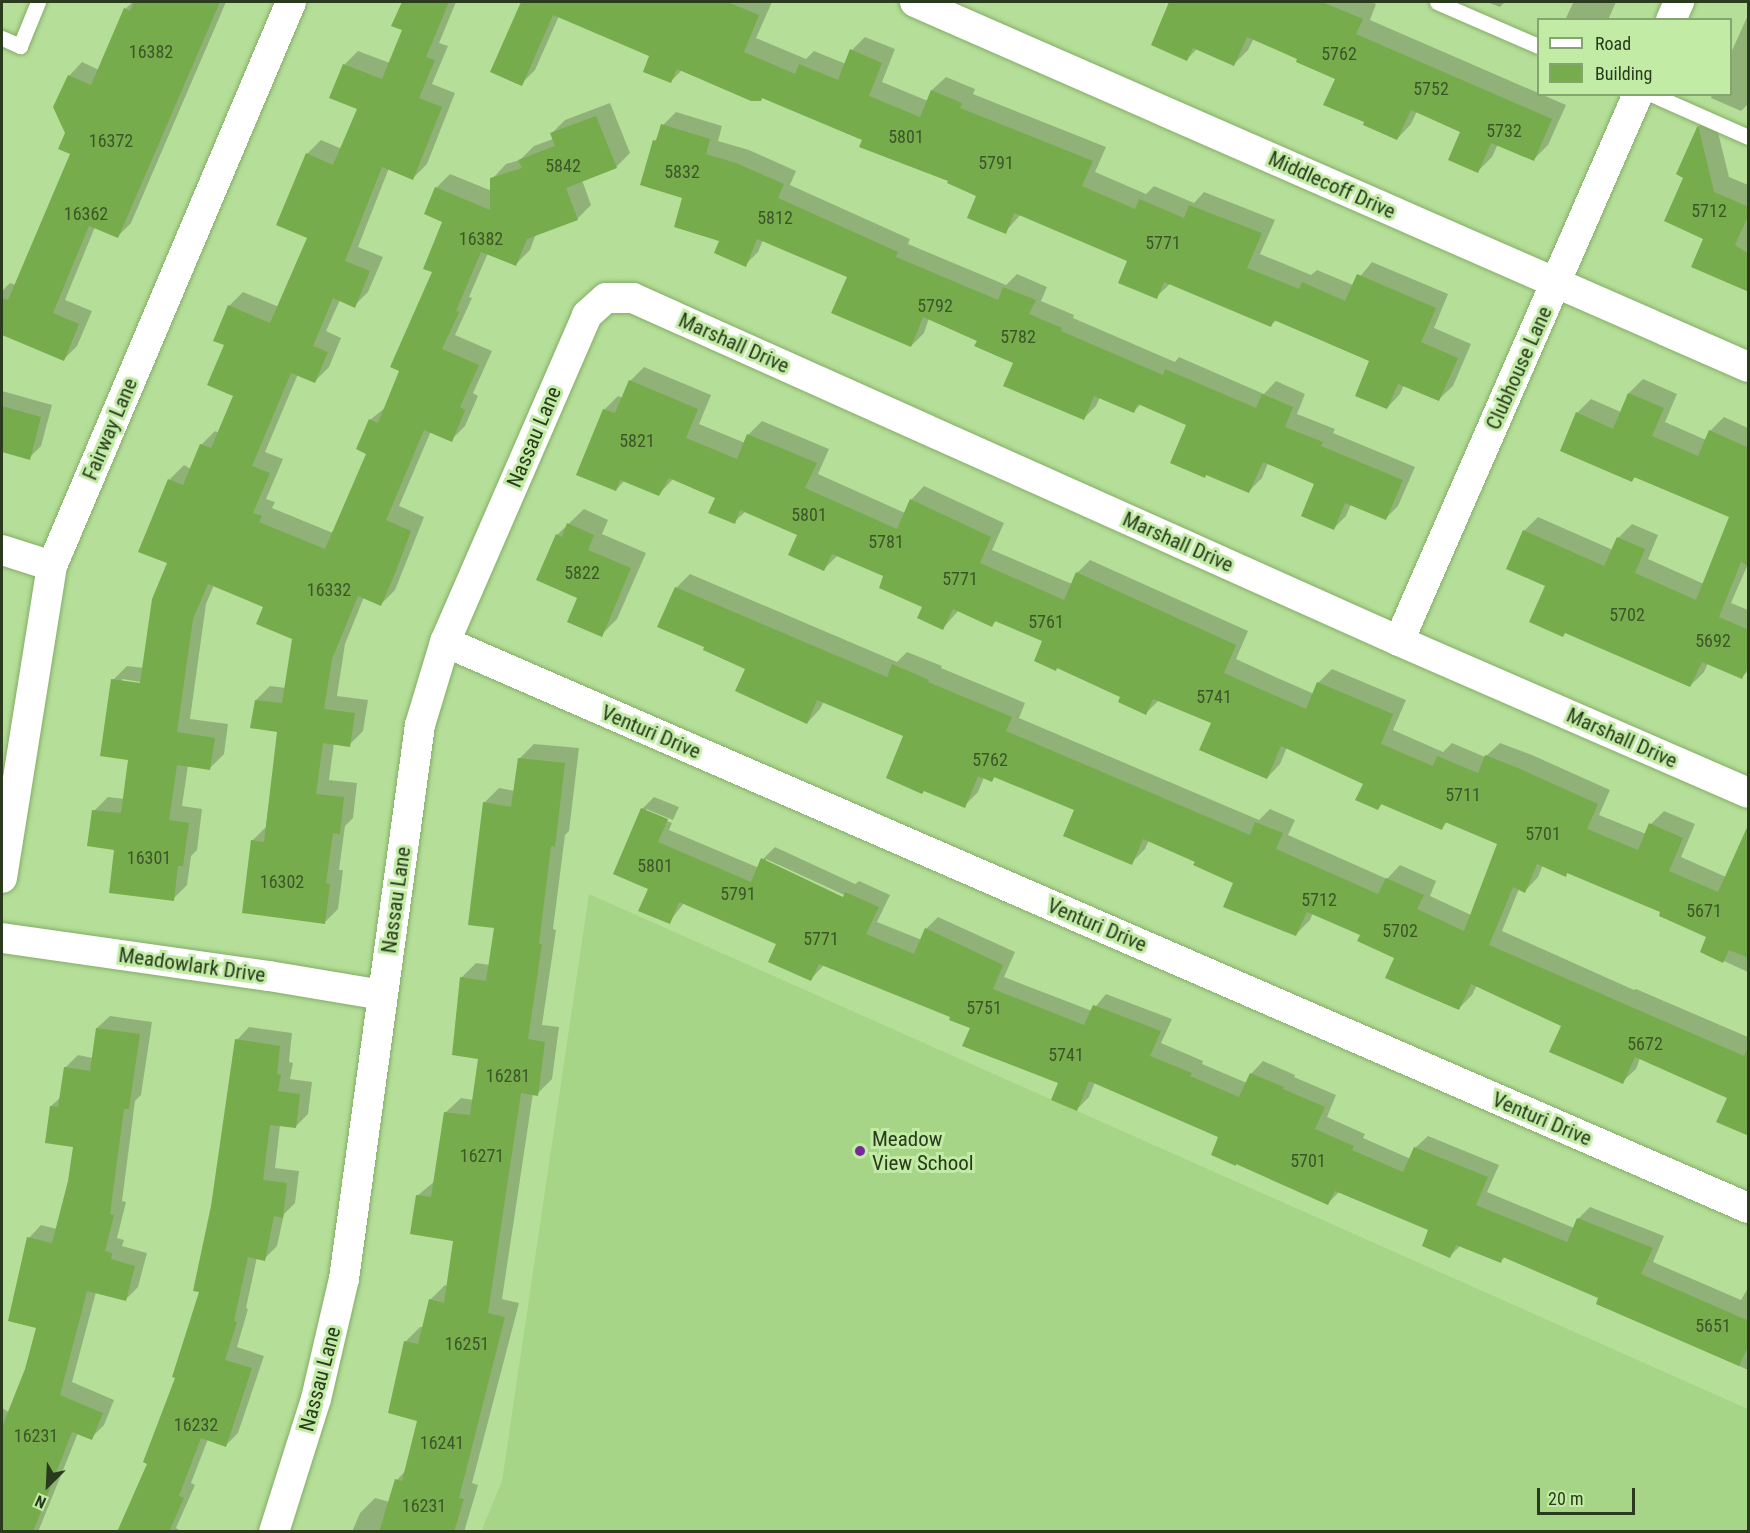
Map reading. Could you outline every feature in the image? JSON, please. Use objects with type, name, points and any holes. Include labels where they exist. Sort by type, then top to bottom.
[{"type":"street","name":"Fairway Lane","points":[[2,878],[52,566],[291,2]]},
{"type":"street","name":"Middlecoff Drive","points":[[915,2],[1749,367]]},
{"type":"street","points":[[1672,18],[1679,2]]},
{"type":"street","name":"Clubhouse Lane","points":[[1399,641],[1637,96]]},
{"type":"street","name":"Marshall Drive","points":[[606,298],[633,298],[1399,641],[1749,793]]},
{"type":"street","name":"Nassau Lane","points":[[274,1532],[316,1399],[344,1279],[420,725],[445,642],[587,315],[606,298]]},
{"type":"street","points":[[2,550],[52,566]]},
{"type":"street","name":"Venturi Drive","points":[[445,642],[1749,1208]]},
{"type":"street","name":"Meadowlark Drive","points":[[2,938],[269,976],[382,995]]},
{"type":"lane","points":[[2,38],[20,46],[38,2]]},
{"type":"lane","points":[[1437,2],[1537,44]]},
{"type":"lane","points":[[1656,96],[1749,137]]},
{"type":"shaded area","name":"Meadow View School","points":[[589,894],[1748,1409],[1748,1531],[481,1532],[502,1481]]},
{"type":"building","points":[[134,2],[220,2],[118,238],[89,226],[53,313],[79,324],[64,361],[2,335],[2,298],[8,300],[70,154],[58,149],[65,133],[53,107],[68,75],[91,85],[124,8],[130,11]]},
{"type":"building","points":[[402,2],[449,2],[426,57],[435,60],[419,98],[442,107],[413,180],[382,167],[345,261],[370,271],[355,308],[333,298],[313,346],[328,352],[315,383],[291,373],[252,466],[270,473],[253,513],[262,516],[259,522],[325,549],[366,454],[356,449],[369,419],[378,423],[399,371],[390,367],[432,272],[423,269],[442,222],[424,214],[435,187],[490,210],[490,178],[522,168],[518,160],[555,146],[550,133],[596,116],[617,168],[566,188],[578,220],[527,239],[516,266],[481,252],[456,311],[459,312],[442,349],[479,365],[460,407],[465,410],[452,442],[424,430],[386,520],[411,531],[396,571],[381,606],[358,596],[332,659],[324,709],[355,713],[350,747],[323,743],[316,794],[344,797],[340,834],[333,833],[326,883],[330,884],[325,924],[242,913],[251,840],[264,842],[277,732],[250,728],[255,700],[282,703],[292,639],[256,624],[263,607],[208,584],[193,619],[177,732],[215,738],[210,770],[177,765],[169,820],[189,823],[183,866],[178,866],[174,901],[109,893],[114,850],[87,846],[92,810],[121,813],[128,760],[100,756],[111,679],[140,683],[152,599],[167,563],[138,552],[168,479],[183,485],[200,444],[211,448],[233,396],[207,385],[224,345],[213,341],[228,305],[270,323],[307,238],[276,225],[306,153],[333,165],[357,109],[329,98],[343,64],[382,79],[402,30],[391,26]]},
{"type":"building","points":[[521,2],[727,2],[759,15],[744,52],[795,74],[799,64],[838,80],[850,49],[882,63],[869,96],[920,117],[931,90],[962,103],[960,108],[1093,161],[1082,186],[1135,209],[1139,199],[1184,218],[1189,205],[1262,233],[1247,268],[1299,289],[1302,282],[1345,301],[1357,274],[1436,308],[1421,342],[1458,358],[1439,401],[1398,384],[1387,409],[1355,396],[1369,361],[1274,320],[1271,327],[1164,282],[1157,299],[1118,283],[1127,261],[1014,213],[1006,234],[967,218],[976,196],[947,183],[948,181],[859,147],[862,140],[762,98],[761,101],[751,101],[677,69],[671,83],[643,72],[649,56],[553,15],[522,86],[490,72]]},
{"type":"building","points":[[1169,2],[1322,2],[1363,19],[1356,34],[1552,119],[1534,161],[1491,143],[1478,173],[1448,160],[1460,132],[1411,110],[1397,140],[1363,125],[1364,122],[1323,105],[1335,79],[1247,37],[1234,66],[1193,48],[1187,61],[1151,45]]},
{"type":"building","points":[[661,124],[710,139],[706,154],[736,163],[784,184],[778,198],[898,252],[896,257],[998,300],[1003,287],[1036,300],[1029,314],[1062,328],[1061,331],[1163,375],[1165,369],[1256,408],[1262,394],[1293,407],[1285,427],[1323,442],[1321,446],[1403,480],[1386,520],[1345,503],[1334,530],[1301,516],[1314,484],[1263,462],[1249,493],[1170,463],[1186,425],[1138,404],[1134,413],[1094,396],[1084,420],[1003,386],[1013,363],[974,346],[977,341],[923,317],[911,347],[831,313],[847,277],[757,239],[746,267],[714,253],[719,241],[674,227],[682,198],[640,185],[653,140],[656,141]]},
{"type":"building","points":[[1698,125],[1714,192],[1749,207],[1749,214],[1735,245],[1749,254],[1749,292],[1691,267],[1703,239],[1664,221],[1683,178],[1676,174]]},
{"type":"building","points":[[629,380],[698,409],[686,438],[737,459],[747,434],[817,463],[805,488],[897,529],[910,499],[991,537],[980,563],[1064,600],[1076,572],[1236,645],[1224,673],[1260,689],[1306,709],[1317,682],[1393,714],[1381,744],[1433,766],[1437,756],[1478,773],[1485,755],[1518,768],[1598,804],[1587,829],[1638,850],[1649,823],[1683,838],[1669,871],[1718,892],[1749,823],[1749,958],[1729,950],[1723,963],[1700,952],[1706,937],[1659,916],[1660,912],[1567,873],[1566,877],[1537,864],[1525,893],[1513,887],[1489,945],[1744,1056],[1749,1046],[1749,1136],[1716,1122],[1727,1098],[1635,1057],[1623,1084],[1549,1052],[1561,1026],[1471,984],[1459,1010],[1385,978],[1394,958],[1357,941],[1360,935],[1307,912],[1296,936],[1223,907],[1233,883],[1193,865],[1195,862],[1143,839],[1132,865],[1063,836],[1074,810],[994,777],[992,782],[978,776],[965,808],[924,791],[922,794],[886,778],[903,736],[817,700],[807,724],[735,691],[745,669],[703,650],[704,647],[657,627],[675,587],[887,677],[892,664],[929,680],[928,682],[1012,717],[1006,731],[1250,835],[1255,822],[1283,833],[1276,849],[1378,894],[1386,878],[1424,895],[1417,909],[1464,931],[1497,844],[1445,822],[1442,830],[1381,804],[1378,810],[1355,800],[1363,784],[1281,746],[1267,779],[1199,750],[1211,723],[1153,699],[1146,715],[1118,702],[1120,697],[1057,668],[1056,671],[1034,661],[1042,641],[995,621],[992,627],[953,609],[943,630],[917,618],[922,607],[879,588],[883,576],[832,554],[824,571],[788,555],[797,535],[740,510],[735,524],[708,513],[715,498],[669,478],[659,496],[620,480],[616,491],[576,475],[603,409],[615,413]]},
{"type":"building","points":[[1628,393],[1664,408],[1652,436],[1698,456],[1709,430],[1749,448],[1749,566],[1741,562],[1719,617],[1749,630],[1749,664],[1742,679],[1702,662],[1690,687],[1565,633],[1563,637],[1529,622],[1545,586],[1506,569],[1523,530],[1604,566],[1617,537],[1645,549],[1635,573],[1696,600],[1729,517],[1634,477],[1632,482],[1560,451],[1576,412],[1613,429]]},
{"type":"building","points":[[2,406],[41,417],[30,460],[2,452]]},
{"type":"building","points":[[567,523],[594,535],[588,550],[631,568],[602,637],[567,622],[577,598],[536,580],[556,534],[562,537]]},
{"type":"building","points":[[518,758],[565,763],[555,847],[551,846],[539,944],[542,944],[528,1039],[545,1042],[538,1096],[521,1093],[488,1313],[505,1317],[459,1498],[464,1499],[454,1532],[379,1532],[395,1479],[402,1481],[417,1421],[388,1413],[404,1341],[418,1344],[429,1299],[444,1303],[453,1241],[410,1234],[416,1195],[431,1197],[444,1112],[470,1115],[478,1059],[452,1055],[460,977],[486,981],[494,928],[468,925],[483,802],[511,807]]},
{"type":"building","points":[[641,808],[668,819],[658,842],[751,882],[761,858],[843,897],[845,892],[879,907],[866,934],[914,954],[925,928],[1003,965],[993,989],[1084,1025],[1093,1005],[1161,1031],[1150,1056],[1192,1073],[1190,1076],[1239,1097],[1250,1073],[1284,1087],[1283,1089],[1325,1107],[1315,1129],[1354,1146],[1352,1150],[1403,1172],[1414,1147],[1488,1177],[1476,1205],[1567,1242],[1577,1218],[1653,1248],[1641,1274],[1749,1321],[1749,1345],[1739,1366],[1596,1304],[1598,1298],[1503,1257],[1501,1263],[1456,1245],[1450,1258],[1422,1246],[1428,1230],[1335,1191],[1328,1205],[1236,1164],[1236,1166],[1211,1155],[1218,1137],[1089,1081],[1077,1111],[1051,1100],[1058,1083],[962,1046],[970,1028],[949,1020],[950,1017],[819,964],[811,981],[768,962],[776,944],[679,902],[670,924],[638,911],[648,889],[613,874]]},
{"type":"building","points":[[96,1028],[140,1034],[129,1109],[124,1109],[110,1214],[114,1215],[105,1251],[112,1253],[111,1259],[135,1266],[126,1301],[87,1291],[60,1395],[103,1413],[92,1440],[72,1432],[33,1532],[2,1532],[2,1427],[25,1369],[36,1328],[8,1321],[27,1237],[52,1243],[68,1181],[73,1147],[45,1143],[50,1106],[58,1107],[64,1067],[90,1071]]},
{"type":"building","points":[[235,1039],[280,1046],[277,1074],[281,1075],[278,1091],[300,1094],[296,1128],[270,1125],[263,1180],[287,1183],[283,1218],[274,1216],[265,1261],[248,1257],[234,1321],[237,1322],[225,1360],[252,1368],[226,1447],[201,1438],[179,1496],[184,1498],[169,1532],[117,1532],[147,1464],[143,1462],[175,1378],[172,1377],[199,1292],[193,1291],[211,1206]]},
{"type":"place","name":"Meadow View School","points":[[860,1151]]}]
